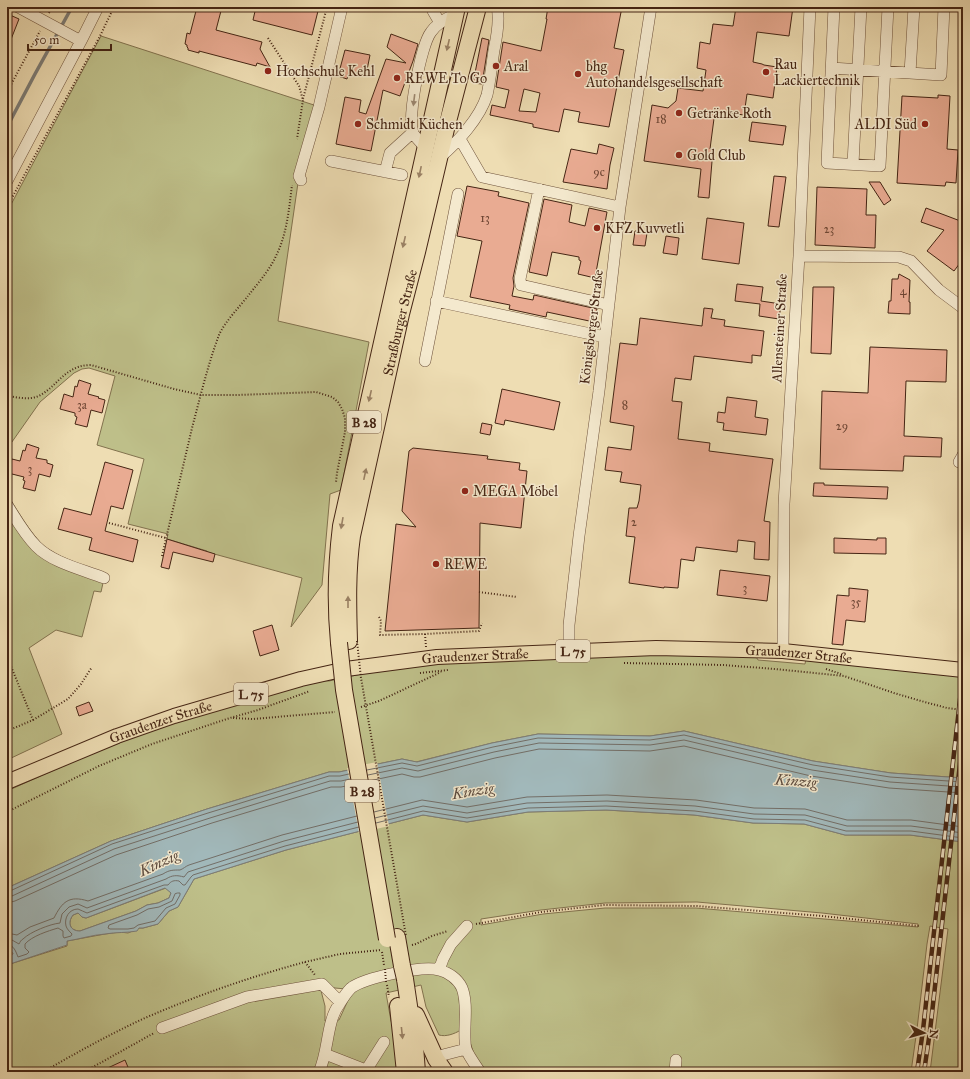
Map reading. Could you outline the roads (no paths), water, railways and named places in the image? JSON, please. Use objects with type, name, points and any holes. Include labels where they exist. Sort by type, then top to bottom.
[{"type":"highway","name":"Straßburger Straße","points":[[348,642],[348,588],[352,536],[386,379],[439,158],[478,7]]},
{"type":"highway","name":"Straßburger Straße","points":[[348,642],[336,616],[336,583],[341,526],[456,10]]},
{"type":"highway","name":"B 28","points":[[348,642],[394,942],[394,974],[400,1016],[405,1072]]},
{"type":"highway","name":"B 28","points":[[394,974],[408,998],[418,1072]]},
{"type":"highway","points":[[408,998],[440,1065]]},
{"type":"main road","name":"Graudenzer Straße","points":[[7,782],[117,736],[174,716],[301,679],[338,670],[437,657],[656,648],[783,651],[963,670]]},
{"type":"street","points":[[18,7],[81,41]]},
{"type":"street","points":[[7,181],[98,7]]},
{"type":"street","points":[[297,180],[319,107],[342,7]]},
{"type":"street","points":[[434,7],[433,11],[440,23]]},
{"type":"street","points":[[439,158],[447,152],[464,134],[480,110],[487,95],[497,32],[498,7]]},
{"type":"street","name":"Königsberger Straße","points":[[569,651],[570,610],[605,338],[620,207],[651,7]]},
{"type":"street","name":"Allensteiner Straße","points":[[783,651],[784,504],[810,7]]},
{"type":"street","points":[[834,7],[827,163],[880,166],[888,7]]},
{"type":"street","points":[[853,164],[861,7]]},
{"type":"street","points":[[910,73],[914,7]]},
{"type":"street","points":[[831,68],[941,75],[944,7],[942,7]]},
{"type":"street","points":[[425,147],[413,132],[412,116],[416,79],[426,41],[431,30],[456,10]]},
{"type":"street","points":[[385,172],[390,153],[413,132]]},
{"type":"street","points":[[460,139],[482,177],[620,207]]},
{"type":"street","points":[[331,161],[402,176]]},
{"type":"street","points":[[539,189],[520,285],[609,305]]},
{"type":"street","points":[[425,362],[458,194]]},
{"type":"street","points":[[798,256],[899,257],[911,261],[939,290],[963,308]]},
{"type":"street","points":[[436,301],[605,338]]},
{"type":"street","points":[[7,505],[27,535],[43,552],[66,564],[104,578]]},
{"type":"street","points":[[439,970],[451,944],[467,926]]},
{"type":"street","points":[[319,1072],[325,1054],[332,1019],[340,1002],[350,989],[366,981],[418,969],[429,968],[449,974],[456,979],[462,988],[464,999],[464,1033],[466,1049],[480,1072]]},
{"type":"street","points":[[162,1028],[247,997],[322,984],[340,1002]]},
{"type":"street","points":[[325,1054],[366,1071],[384,1042]]},
{"type":"street","points":[[440,1065],[443,1055],[466,1049]]},
{"type":"street","points":[[675,1072],[676,1060]]},
{"type":"water","name":"Kinzig","points":[[684,731],[813,761],[891,773],[963,778],[963,842],[910,835],[845,835],[804,824],[753,823],[694,815],[606,810],[528,812],[467,822],[423,815],[286,850],[194,879],[178,907],[169,911],[158,924],[139,928],[137,931],[100,935],[67,941],[67,945],[7,965],[7,956],[13,953],[10,952],[7,947],[7,888],[111,841],[207,809],[329,772],[339,772],[402,759],[417,762],[492,743],[538,734],[650,736]],"holes":[[[165,888],[171,893],[169,898],[158,903],[147,905],[136,911],[80,931],[74,930],[70,926],[71,918],[73,915],[78,913],[82,917],[86,918]]]},
{"type":"waterway","points":[[7,127],[72,7]]},
{"type":"railway","points":[[917,1072],[963,673]]},
{"type":"railway","points":[[924,1072],[930,1031],[963,737]]},
{"type":"place","name":"Aral","points":[[496,66]]},
{"type":"place","name":"Hochschule Kehl","points":[[268,71]]},
{"type":"place","name":"Rau Lackiertechnik","points":[[766,72]]},
{"type":"place","name":"bhg Autohandelsgesellschaft","points":[[578,74]]},
{"type":"place","name":"REWE To Go","points":[[397,78]]},
{"type":"place","name":"Getränke Roth","points":[[679,113]]},
{"type":"place","name":"Schmidt Küchen","points":[[358,124]]},
{"type":"place","name":"ALDI Süd","points":[[925,124]]},
{"type":"place","name":"Gold Club","points":[[679,155]]},
{"type":"place","name":"KFZ Kuvvetli","points":[[597,228]]},
{"type":"place","name":"MEGA Möbel","points":[[465,491]]},
{"type":"place","name":"REWE","points":[[436,564]]}]
